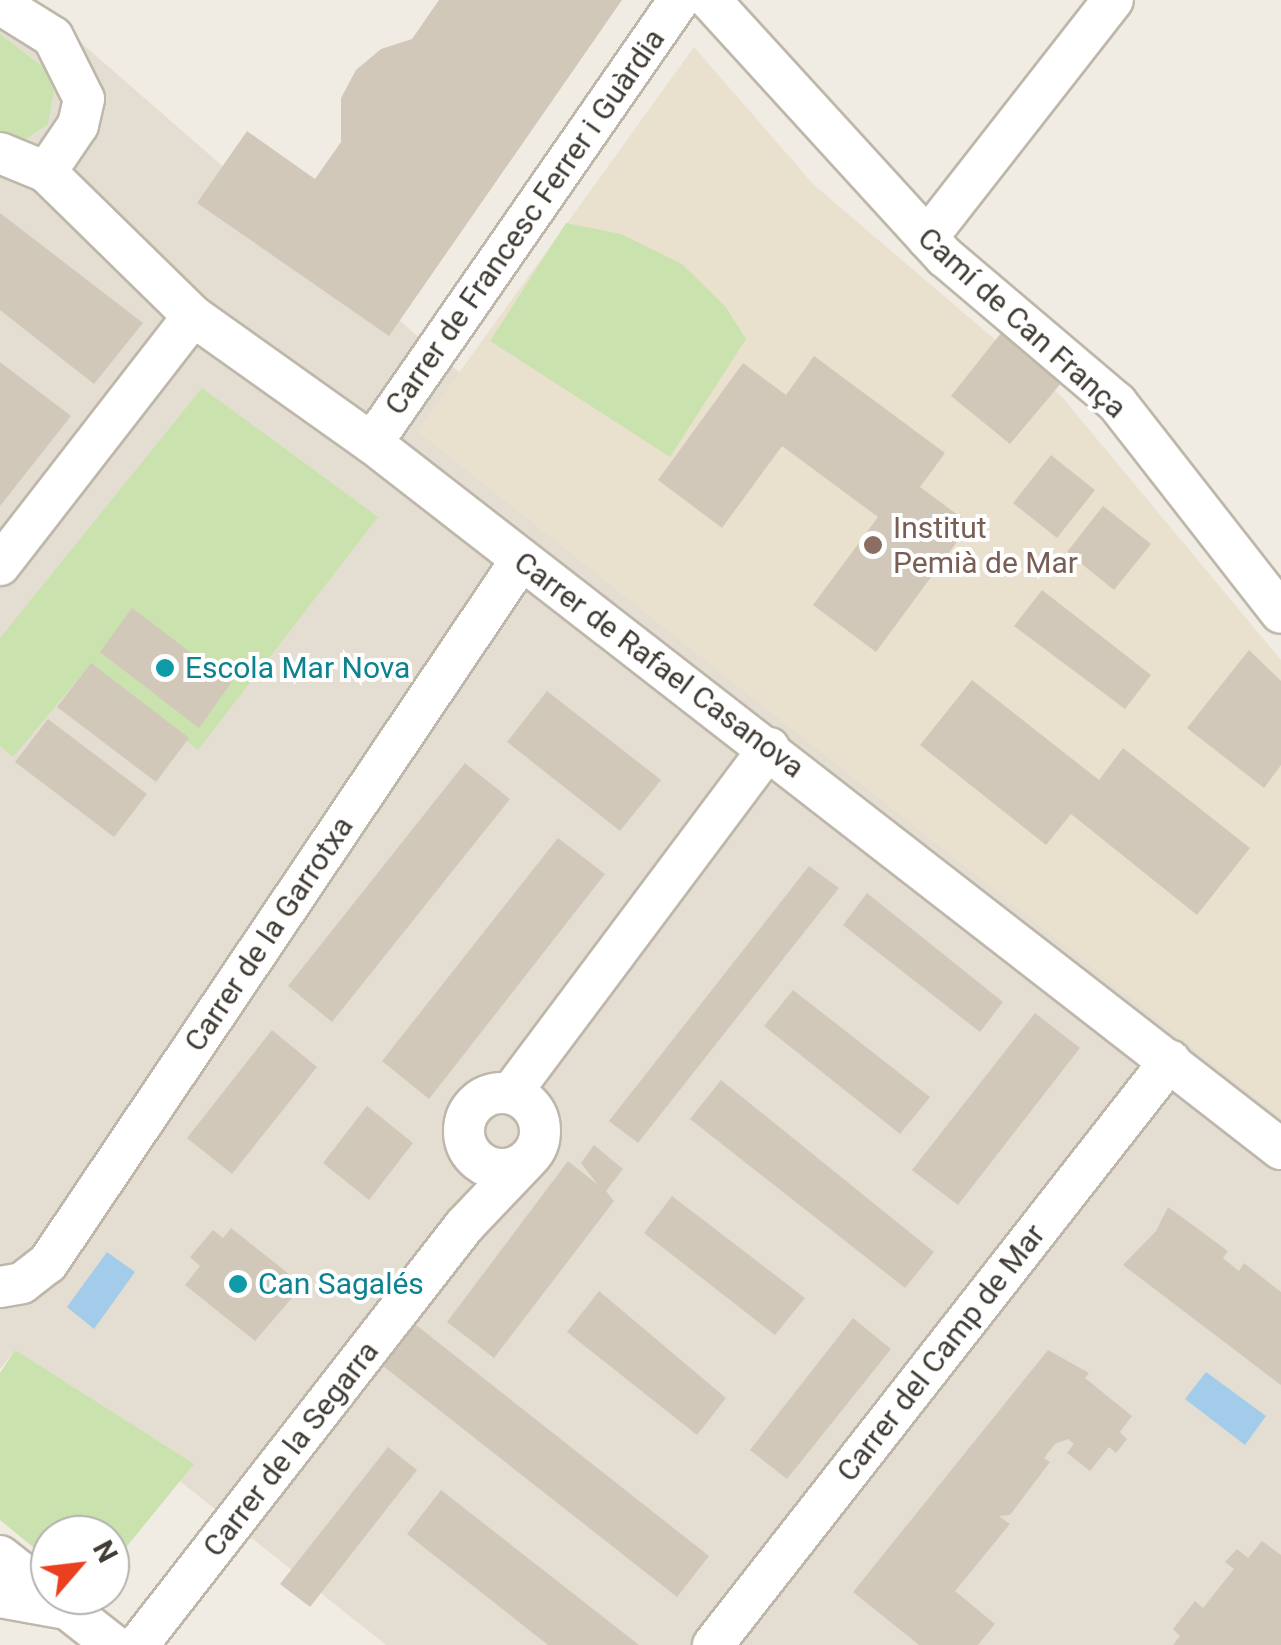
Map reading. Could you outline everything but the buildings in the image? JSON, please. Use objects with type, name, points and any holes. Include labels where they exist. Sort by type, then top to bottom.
[{"type":"street","name":"Carrer de Francesc Ferrer i Guàrdia","points":[[372,443],[679,0]]},
{"type":"street","name":"Camí de Can França","points":[[710,0],[927,238],[1117,404],[1281,613]]},
{"type":"street","points":[[927,238],[1113,0]]},
{"type":"street","points":[[0,4],[53,37],[84,99],[78,126],[46,172],[0,153]]},
{"type":"street","name":"Carrer de Rafael Casanova","points":[[46,172],[193,316],[372,443],[1281,1149]]},
{"type":"street","points":[[0,565],[193,316]]},
{"type":"street","name":"Carrer de la Garrotxa","points":[[0,1288],[22,1284],[48,1263],[521,560]]},
{"type":"street","points":[[524,1163],[495,1169],[470,1152],[464,1138],[471,1108],[496,1092],[511,1093],[769,748]]},
{"type":"street","name":"Carrer del Camp de Mar","points":[[713,1645],[1170,1061]]},
{"type":"street","name":"Carrer de la Segarra","points":[[138,1645],[465,1226],[535,1152],[542,1128],[532,1106],[511,1093]]},
{"type":"street","points":[[0,1556],[30,1580]]},
{"type":"street","points":[[0,1597],[30,1603]]},
{"type":"street","points":[[73,1615],[112,1645]]},
{"type":"shaded area","points":[[0,0],[32,0],[1281,1089],[1281,1645],[386,1645],[15,1350],[0,1369]]},
{"type":"shaded area","name":"Institut Pemià de Mar","points":[[694,47],[814,185],[1061,396],[1281,660],[1281,1118],[417,431]]},
{"type":"green space","points":[[0,34],[43,67],[54,90],[48,124],[21,142],[0,142]]},
{"type":"green space","points":[[566,223],[621,234],[682,264],[725,306],[746,339],[670,457],[490,341]]},
{"type":"green space","points":[[202,388],[378,517],[198,750],[89,666],[13,757],[0,746],[0,638]]},
{"type":"green space","points":[[15,1350],[194,1464],[130,1542],[130,1515],[30,1515],[30,1545],[0,1520],[0,1373]]},
{"type":"water","points":[[107,1252],[135,1272],[94,1329],[67,1307]]},
{"type":"water","points":[[1206,1372],[1266,1416],[1245,1445],[1185,1399]]},
{"type":"place","name":"Institut Pemià de Mar","points":[[873,545]]},
{"type":"place","name":"Escola Mar Nova","points":[[165,668]]},
{"type":"place","name":"Can Sagalés","points":[[238,1284]]}]
